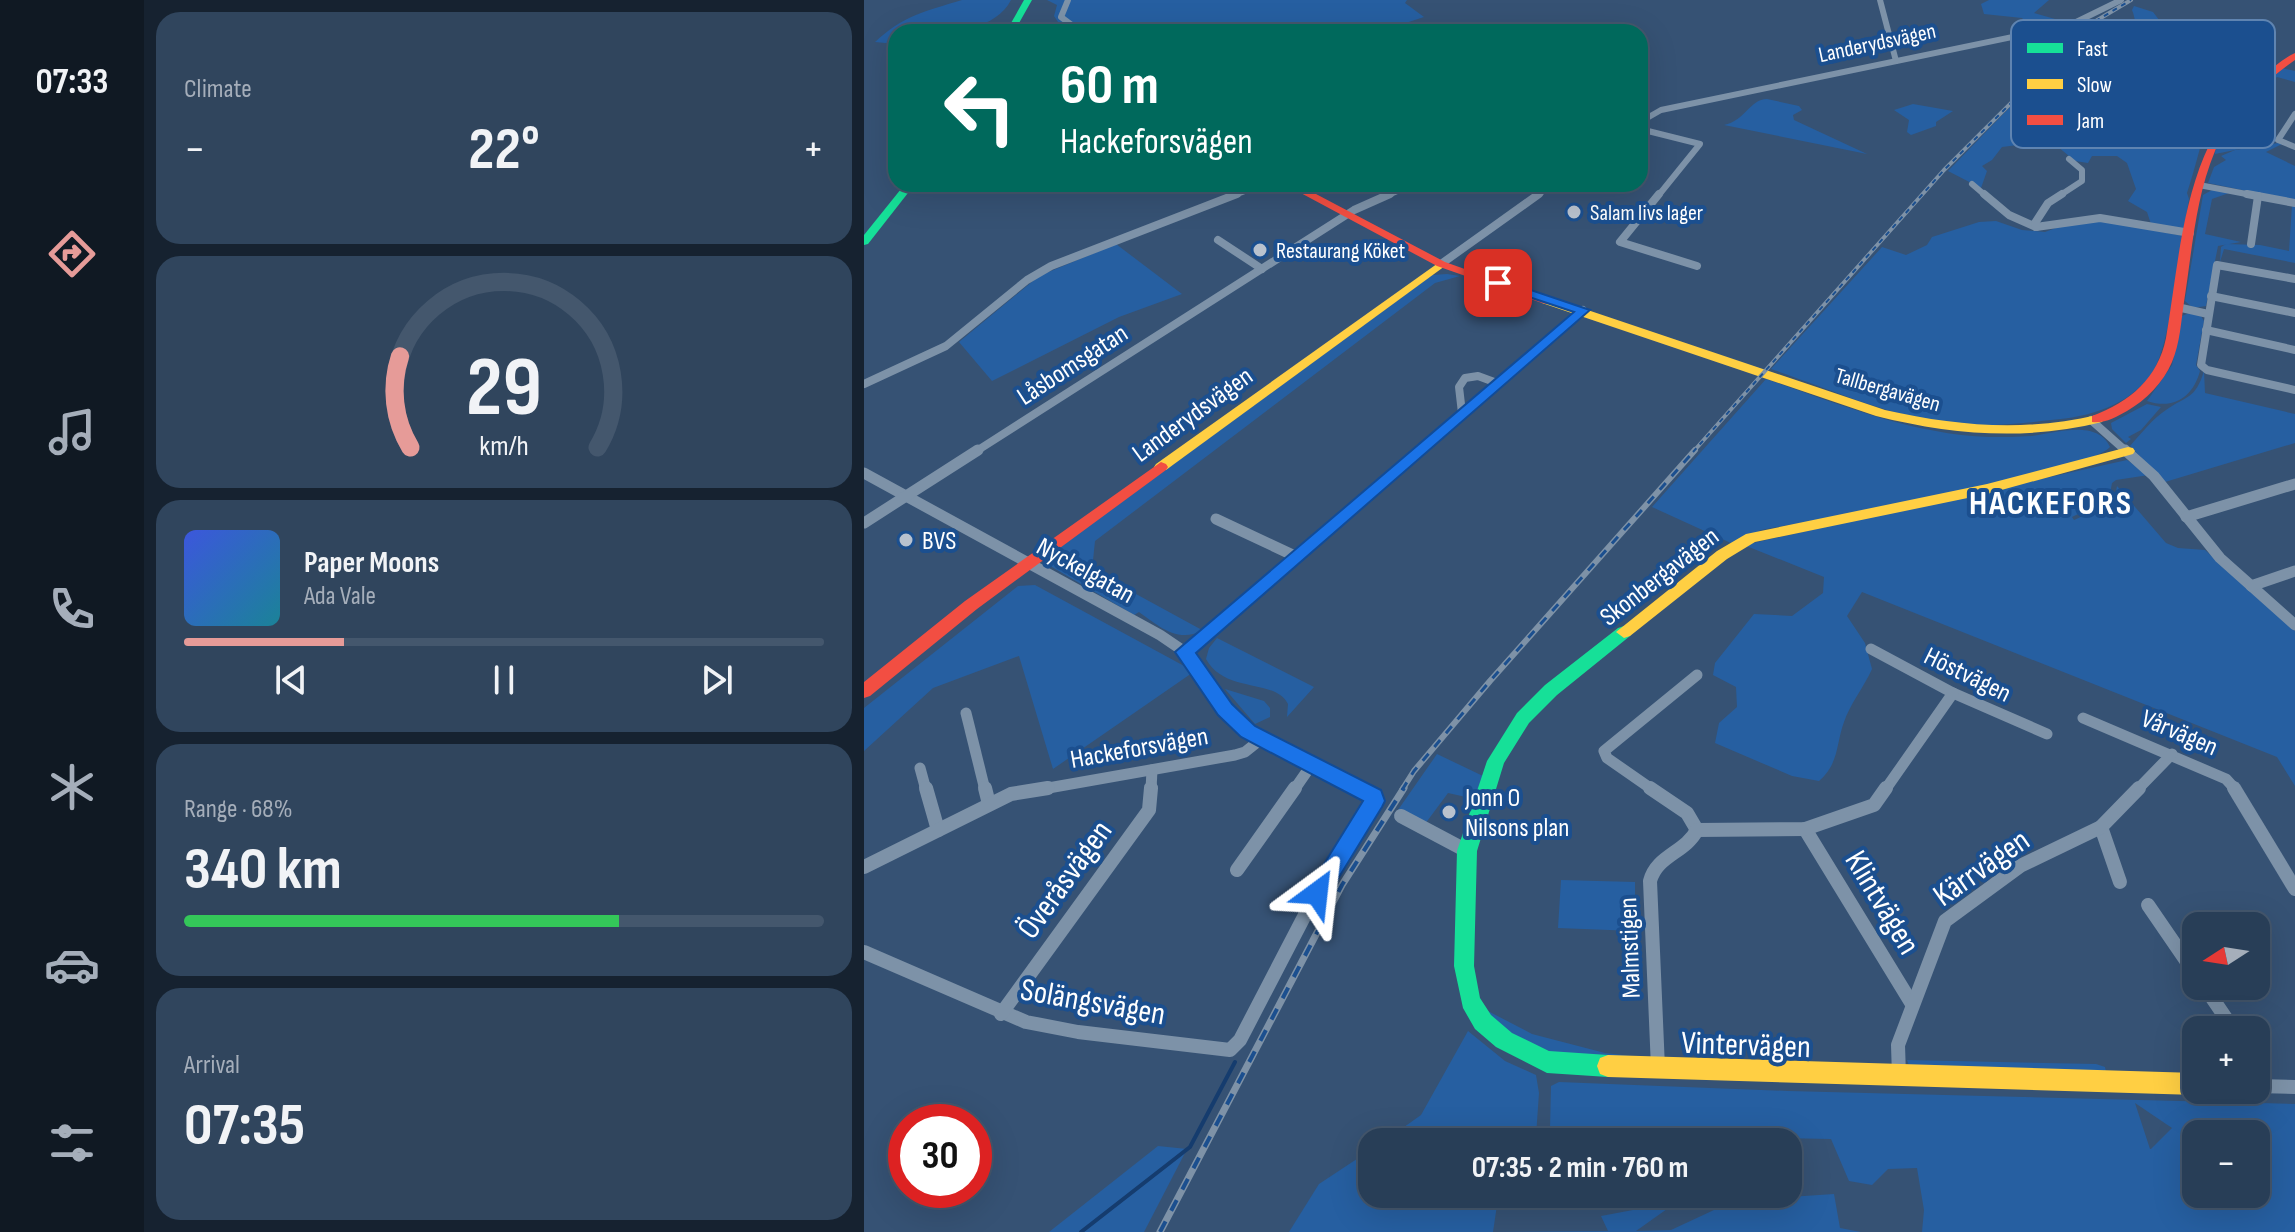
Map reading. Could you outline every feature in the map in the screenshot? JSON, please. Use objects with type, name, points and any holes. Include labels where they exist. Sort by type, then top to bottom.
[{"type":"street","points":[[1016,24],[1030,0]]},
{"type":"street","points":[[1068,0],[1061,17],[1070,24]]},
{"type":"street","points":[[1880,0],[1896,61]]},
{"type":"street","name":"Landerydsvägen","points":[[2080,20],[2121,0]]},
{"type":"street","name":"Landerydsvägen","points":[[1648,117],[1661,110],[2011,37]]},
{"type":"street","name":"Tallbergavägen","points":[[2275,71],[2295,56]]},
{"type":"street","points":[[2295,114],[2278,140],[2295,147]]},
{"type":"street","points":[[1648,131],[1700,144],[1620,242],[1697,266]]},
{"type":"street","name":"Tallbergavägen","points":[[1303,192],[1441,264],[1919,424],[2006,433],[2059,428],[2091,420],[2134,400],[2159,376],[2169,350],[2199,185],[2209,148]]},
{"type":"street","points":[[2036,227],[2035,223],[2048,203],[2069,193],[2082,181],[2082,170],[2069,159]]},
{"type":"street","points":[[1972,184],[2009,215],[2036,227],[2100,218],[2190,233]]},
{"type":"street","points":[[2199,185],[2295,203]]},
{"type":"street","points":[[864,234],[898,192]]},
{"type":"street","points":[[864,242],[904,192]]},
{"type":"street","points":[[864,384],[946,346],[1027,280],[1051,266],[1242,192]]},
{"type":"street","name":"Låsbomsgatan","points":[[864,523],[1345,216],[1396,192]]},
{"type":"street","name":"Landerydsvägen","points":[[864,691],[1028,563],[1542,192]]},
{"type":"street","points":[[2251,244],[2258,196]]},
{"type":"street","points":[[1218,240],[1262,269]]},
{"type":"street","points":[[2295,279],[2218,265],[2202,368],[2295,390]]},
{"type":"street","points":[[2211,296],[2295,313]]},
{"type":"street","points":[[2177,307],[2208,314]]},
{"type":"street","points":[[1185,652],[1583,310]]},
{"type":"street","points":[[2206,330],[2295,350]]},
{"type":"street","points":[[1462,413],[1459,387],[1465,378],[1478,376],[1497,383]]},
{"type":"street","points":[[2091,420],[2154,476],[2209,547],[2295,625]]},
{"type":"street","name":"Skonbergavägen","points":[[1467,851],[1496,761],[1523,718],[1551,690],[1730,549],[1761,534],[1987,489],[2128,451]]},
{"type":"street","name":"Nyckelgatan","points":[[864,473],[1185,652],[1233,719],[1260,740]]},
{"type":"street","points":[[2186,517],[2295,484]]},
{"type":"street","points":[[1216,519],[1297,557]]},
{"type":"street","points":[[2251,586],[2295,571]]},
{"type":"street","name":"Höstvägen","points":[[1871,649],[1953,693],[2047,734]]},
{"type":"street","points":[[1697,675],[1604,751],[1607,758],[1687,813],[1697,830],[1805,829],[1874,805],[1953,693]]},
{"type":"street","points":[[966,713],[989,804]]},
{"type":"street","name":"Vårvägen","points":[[2083,718],[2218,774],[2234,786],[2295,889]]},
{"type":"street","points":[[1237,870],[1312,764],[1260,740]]},
{"type":"street","name":"Hackeforsvägen","points":[[864,867],[1011,794],[1235,755],[1245,752],[1260,740]]},
{"type":"street","name":"Kärrvägen","points":[[1899,1076],[1898,1045],[1940,931],[1954,913],[2020,866],[2101,827],[2172,754]]},
{"type":"street","name":"Solängsvägen","points":[[864,952],[1001,1014],[1047,1028],[1230,1050],[1240,1040],[1306,913],[1375,801],[1371,793],[1312,764]]},
{"type":"street","points":[[920,768],[938,830]]},
{"type":"street","name":"Överåsvägen","points":[[1001,1014],[1149,810],[1152,770]]},
{"type":"street","points":[[1401,816],[1467,851]]},
{"type":"street","points":[[2101,827],[2120,882]]},
{"type":"street","name":"Klintvägen","points":[[1805,829],[1912,1004]]},
{"type":"street","name":"Malmstigen","points":[[1658,1069],[1651,874],[1658,861],[1693,839],[1697,830]]},
{"type":"street","name":"Vintervägen","points":[[1467,851],[1465,977],[1470,1001],[1483,1022],[1504,1040],[1547,1062],[1658,1069],[2182,1084]]},
{"type":"street","points":[[2148,905],[2182,955]]},
{"type":"street","points":[[2270,1086],[2295,1087]]},
{"type":"shaded area","points":[[962,0],[1011,0],[1002,12],[982,24],[900,24],[926,11]]},
{"type":"shaded area","points":[[1047,0],[1407,0],[1405,3],[1424,17],[1403,24],[1061,24],[1054,16],[1057,5]]},
{"type":"shaded area","points":[[1989,0],[2049,0],[2034,13],[2058,20],[2024,20],[1984,14],[1981,4]]},
{"type":"shaded area","points":[[2134,6],[2153,12],[2159,20],[2134,20]]},
{"type":"shaded area","points":[[886,33],[888,43],[875,42]]},
{"type":"shaded area","points":[[2282,68],[2295,71],[2295,82],[2275,79],[2275,74]]},
{"type":"shaded area","points":[[1767,99],[1799,106],[1802,110],[1793,115],[1794,120],[1867,154],[1724,125],[1737,119],[1756,102]]},
{"type":"shaded area","points":[[1913,104],[1953,111],[1936,122],[1936,126],[1911,135],[1907,132],[1909,120],[1894,110]]},
{"type":"shaded area","points":[[2011,106],[2011,146],[2002,147],[1992,160],[1982,166],[1987,171],[1981,188],[1948,171]]},
{"type":"shaded area","points":[[2059,148],[2200,148],[2187,193],[2189,199],[2184,229],[2151,224],[2147,212],[2128,201],[2136,189],[2127,163],[2117,156],[2092,156],[2088,163],[2075,161]]},
{"type":"shaded area","points":[[2216,148],[2245,148],[2215,154]]},
{"type":"shaded area","points":[[2274,148],[2266,152],[2295,166],[2295,201],[2208,183],[2214,167],[2226,160],[2221,156],[2235,150]]},
{"type":"shaded area","points":[[2212,190],[2229,193],[2212,199],[2205,234],[2241,242],[2218,246],[2206,306],[2193,308],[2185,301],[2203,195]]},
{"type":"shaded area","points":[[2292,205],[2295,206],[2295,263],[2224,249],[2220,262],[2221,247],[2226,244],[2260,245],[2289,251]]},
{"type":"shaded area","points":[[2100,220],[2183,236],[2168,327],[2158,361],[2143,384],[2107,408],[2080,416],[2039,421],[1953,424],[1884,409],[1771,369],[1882,247],[1906,255],[1927,245],[1932,237],[1979,222],[1996,221],[2022,230],[2045,232],[2069,223]]},
{"type":"shaded area","points":[[1116,244],[1182,294],[1119,317],[992,381],[959,342],[1039,276]]},
{"type":"shaded area","points":[[1432,275],[1460,276],[1435,283],[1095,541],[1092,570],[1202,630],[1184,635],[1168,631],[1139,612],[1134,615],[1052,567],[1053,552]]},
{"type":"shaded area","points":[[2189,313],[2201,316],[2204,321],[2196,365],[2200,371],[2197,380],[2187,394],[2174,402],[2147,401],[2172,365],[2182,316]]},
{"type":"shaded area","points":[[2204,371],[2205,393],[2295,414],[2295,443],[2165,482],[2130,446],[2156,417],[2194,392]]},
{"type":"shaded area","points":[[1766,379],[1848,408],[1932,430],[1989,437],[2086,430],[2104,438],[2110,447],[2090,458],[2053,470],[1946,495],[1761,530],[1733,544],[1652,507]]},
{"type":"shaded area","points":[[2147,404],[2161,407],[2141,430],[2128,437],[2131,439],[2126,443],[2112,429],[2111,423]]},
{"type":"shaded area","points":[[2127,460],[2149,475],[2116,480],[2112,483],[2109,499],[2072,517],[2074,520],[2114,502],[2117,486],[2166,543],[2178,548],[2205,550],[2295,631],[2295,786],[2277,757],[1862,592],[1847,616],[1865,643],[1872,669],[1847,715],[1834,761],[1819,781],[1792,776],[1715,743],[1719,723],[1737,707],[1736,687],[1713,675],[1715,663],[1754,614],[1792,616],[1823,593],[1824,577],[1744,545]]},
{"type":"shaded area","points":[[1035,585],[1192,673],[1053,769],[1019,656],[933,688],[864,751],[864,708],[1018,586]]},
{"type":"shaded area","points":[[1217,638],[1314,687],[1287,717],[1288,704],[1282,696],[1237,682],[1214,670],[1206,659],[1209,648]]},
{"type":"shaded area","points":[[1225,689],[1264,701],[1270,708],[1270,717],[1255,724]]},
{"type":"shaded area","points":[[1437,754],[1483,776],[1475,799],[1448,793],[1425,824],[1398,810]]},
{"type":"shaded area","points":[[1561,880],[1635,882],[1635,931],[1558,928]]},
{"type":"shaded area","points":[[1486,1010],[1532,1034],[1605,1053],[1649,1058],[1567,1059],[1497,1028]]},
{"type":"shaded area","points":[[1468,1031],[1505,1061],[1536,1075],[1539,1093],[1537,1128],[1403,1128],[1421,1115]]},
{"type":"shaded area","points":[[1907,1060],[2096,1064],[2105,1067],[2106,1072],[1910,1068]]},
{"type":"shaded area","points":[[1559,1082],[2182,1101],[2182,1104],[2295,1104],[2295,1232],[1922,1232],[1924,1210],[1917,1168],[1888,1169],[1872,1185],[1849,1181],[1831,1139],[1802,1138],[1802,1128],[1550,1128],[1551,1086]],"holes":[[[2135,1103],[2172,1128],[2150,1149]]]},
{"type":"shaded area","points":[[1158,1146],[1187,1149],[1144,1232],[1049,1232]]},
{"type":"shaded area","points":[[1358,1158],[1358,1208],[1497,1208],[1493,1232],[1289,1232],[1319,1184]]},
{"type":"shaded area","points":[[1834,1194],[1840,1228],[1861,1232],[1493,1232],[1608,1231],[1601,1216],[1644,1208],[1668,1208],[1636,1231],[1671,1230],[1723,1208],[1802,1208],[1802,1196]]},
{"type":"waterway","points":[[1081,1232],[1190,1147],[1235,1062]]},
{"type":"railway","points":[[2097,20],[2131,0]]},
{"type":"railway","points":[[1693,452],[1944,170],[2011,103]]},
{"type":"railway","points":[[1402,790],[1414,771],[1490,681],[1695,450]]},
{"type":"railway","points":[[1160,1232],[1342,885],[1404,788]]},
{"type":"traffic: fast","points":[[1014,24],[1028,0]]},
{"type":"traffic: fast","points":[[864,242],[904,192]]},
{"type":"traffic: fast","points":[[1608,1066],[1547,1062],[1504,1040],[1483,1022],[1470,1001],[1464,966],[1467,851],[1496,761],[1523,718],[1551,690],[1624,632]]},
{"type":"traffic: slow","points":[[1161,467],[1441,264]]},
{"type":"traffic: slow","points":[[1546,300],[1881,413],[1908,419],[1962,428],[2016,431],[2097,419]]},
{"type":"traffic: slow","points":[[1624,632],[1722,555],[1751,538],[1987,489],[2128,451]]},
{"type":"traffic: slow","points":[[1608,1066],[2182,1084]]},
{"type":"traffic: jam","points":[[2275,71],[2295,56]]},
{"type":"traffic: jam","points":[[2097,419],[2117,411],[2151,385],[2169,353],[2196,197],[2212,148]]},
{"type":"traffic: jam","points":[[1304,192],[1441,264],[1546,300]]},
{"type":"traffic: jam","points":[[864,691],[971,605],[1161,467]]},
{"type":"place","name":"Salam livs lager","points":[[1574,212]]},
{"type":"place","name":"Restaurang Köket","points":[[1260,250]]},
{"type":"place","name":"BVS","points":[[906,540]]},
{"type":"place","name":"Jonn O Nilsons plan","points":[[1449,812]]},
{"type":"district","name":"HACKEFORS","points":[[2051,502]]},
{"type":"route","points":[[1317,893],[1375,801],[1374,797],[1248,732],[1225,709],[1185,652],[1583,310],[1498,283]]}]
